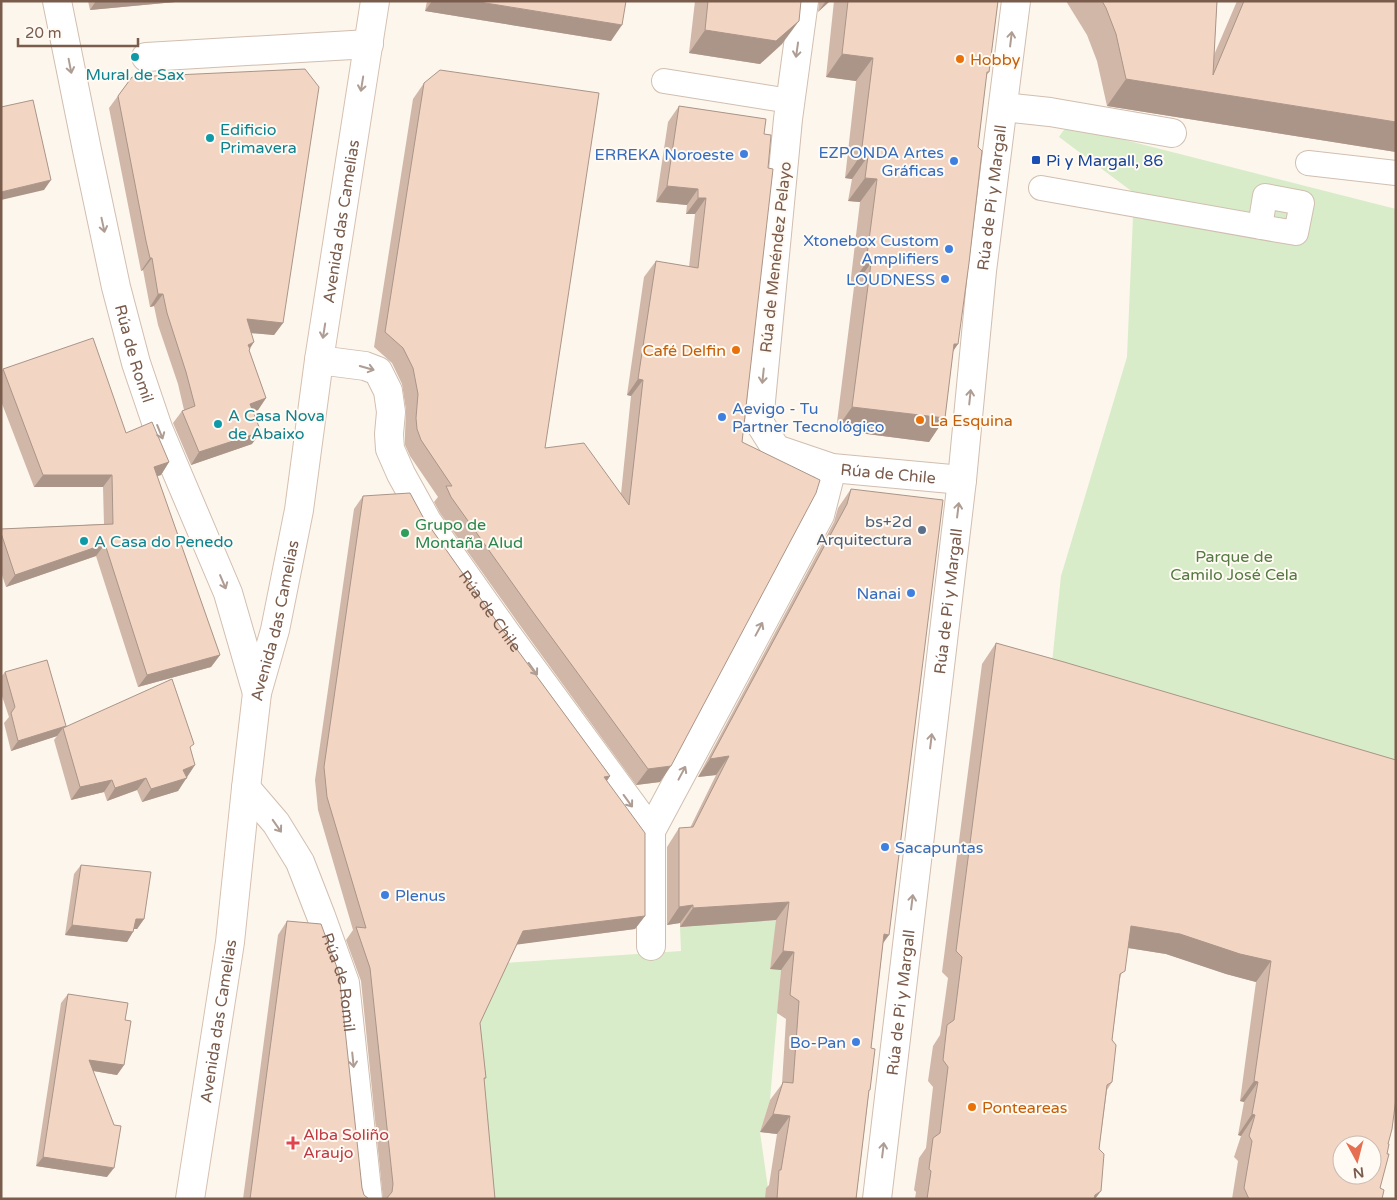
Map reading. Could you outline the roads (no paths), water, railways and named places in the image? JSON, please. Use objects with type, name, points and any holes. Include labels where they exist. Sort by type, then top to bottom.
[{"type":"street","name":"Rúa de Romil","points":[[57,1],[98,205],[116,287],[136,363],[158,428],[228,593],[258,693]]},
{"type":"street","name":"Avenida das Camelias","points":[[190,1199],[230,942],[258,693],[275,630],[299,510],[319,360],[375,1]]},
{"type":"street","name":"Rúa de Menéndez Pelayo","points":[[804,1],[790,101],[759,422],[776,449],[832,468]]},
{"type":"street","name":"Rúa de Pi y Margall","points":[[877,1199],[962,480],[982,271],[1016,1]]},
{"type":"street","points":[[146,57],[369,44]]},
{"type":"street","points":[[664,81],[790,101]]},
{"type":"street","points":[[1002,111],[1050,112],[1172,133]]},
{"type":"street","points":[[1308,163],[1396,173]]},
{"type":"street","points":[[1041,188],[1260,227]]},
{"type":"street","name":"Rúa de Chile","points":[[319,360],[365,366],[378,371],[388,391],[391,412],[390,449],[401,474],[427,521],[506,633],[651,831]]},
{"type":"street","name":"Rúa de Chile","points":[[651,946],[651,831],[820,515],[832,468],[962,480]]},
{"type":"street","name":"Rúa de Romil","points":[[246,788],[276,823],[300,862],[345,983],[368,1199]]},
{"type":"place","name":"Mural de Sax","points":[[135,57]]},
{"type":"place","name":"Hobby","points":[[960,59]]},
{"type":"place","name":"Edificio Primavera","points":[[210,138]]},
{"type":"place","name":"ERREKA Noroeste","points":[[744,154]]},
{"type":"place","name":"Pi y Margall, 86","points":[[1036,160]]},
{"type":"place","name":"EZPONDA Artes Gráficas","points":[[954,161]]},
{"type":"place","name":"Xtonebox Custom Amplifiers","points":[[949,249]]},
{"type":"place","name":"LOUDNESS","points":[[945,279]]},
{"type":"place","name":"Café Delfin","points":[[736,350]]},
{"type":"place","name":"Aevigo - Tu Partner Tecnológico","points":[[722,417]]},
{"type":"place","name":"La Esquina","points":[[920,420]]},
{"type":"place","name":"A Casa Nova de Abaixo","points":[[218,424]]},
{"type":"place","name":"bs+2d Arquitectura","points":[[922,530]]},
{"type":"place","name":"Grupo de Montaña Alud","points":[[405,533]]},
{"type":"place","name":"A Casa do Penedo","points":[[84,541]]},
{"type":"place","name":"Nanai","points":[[911,593]]},
{"type":"place","name":"Sacapuntas","points":[[885,847]]},
{"type":"place","name":"Plenus","points":[[385,895]]},
{"type":"place","name":"Bo-Pan","points":[[856,1042]]},
{"type":"place","name":"Ponteareas","points":[[972,1107]]},
{"type":"place","name":"Alba Soliño Araujo","points":[[293,1143]]},
{"type":"park label","name":"Parque de Camilo José Cela","points":[[1234,565]]}]
